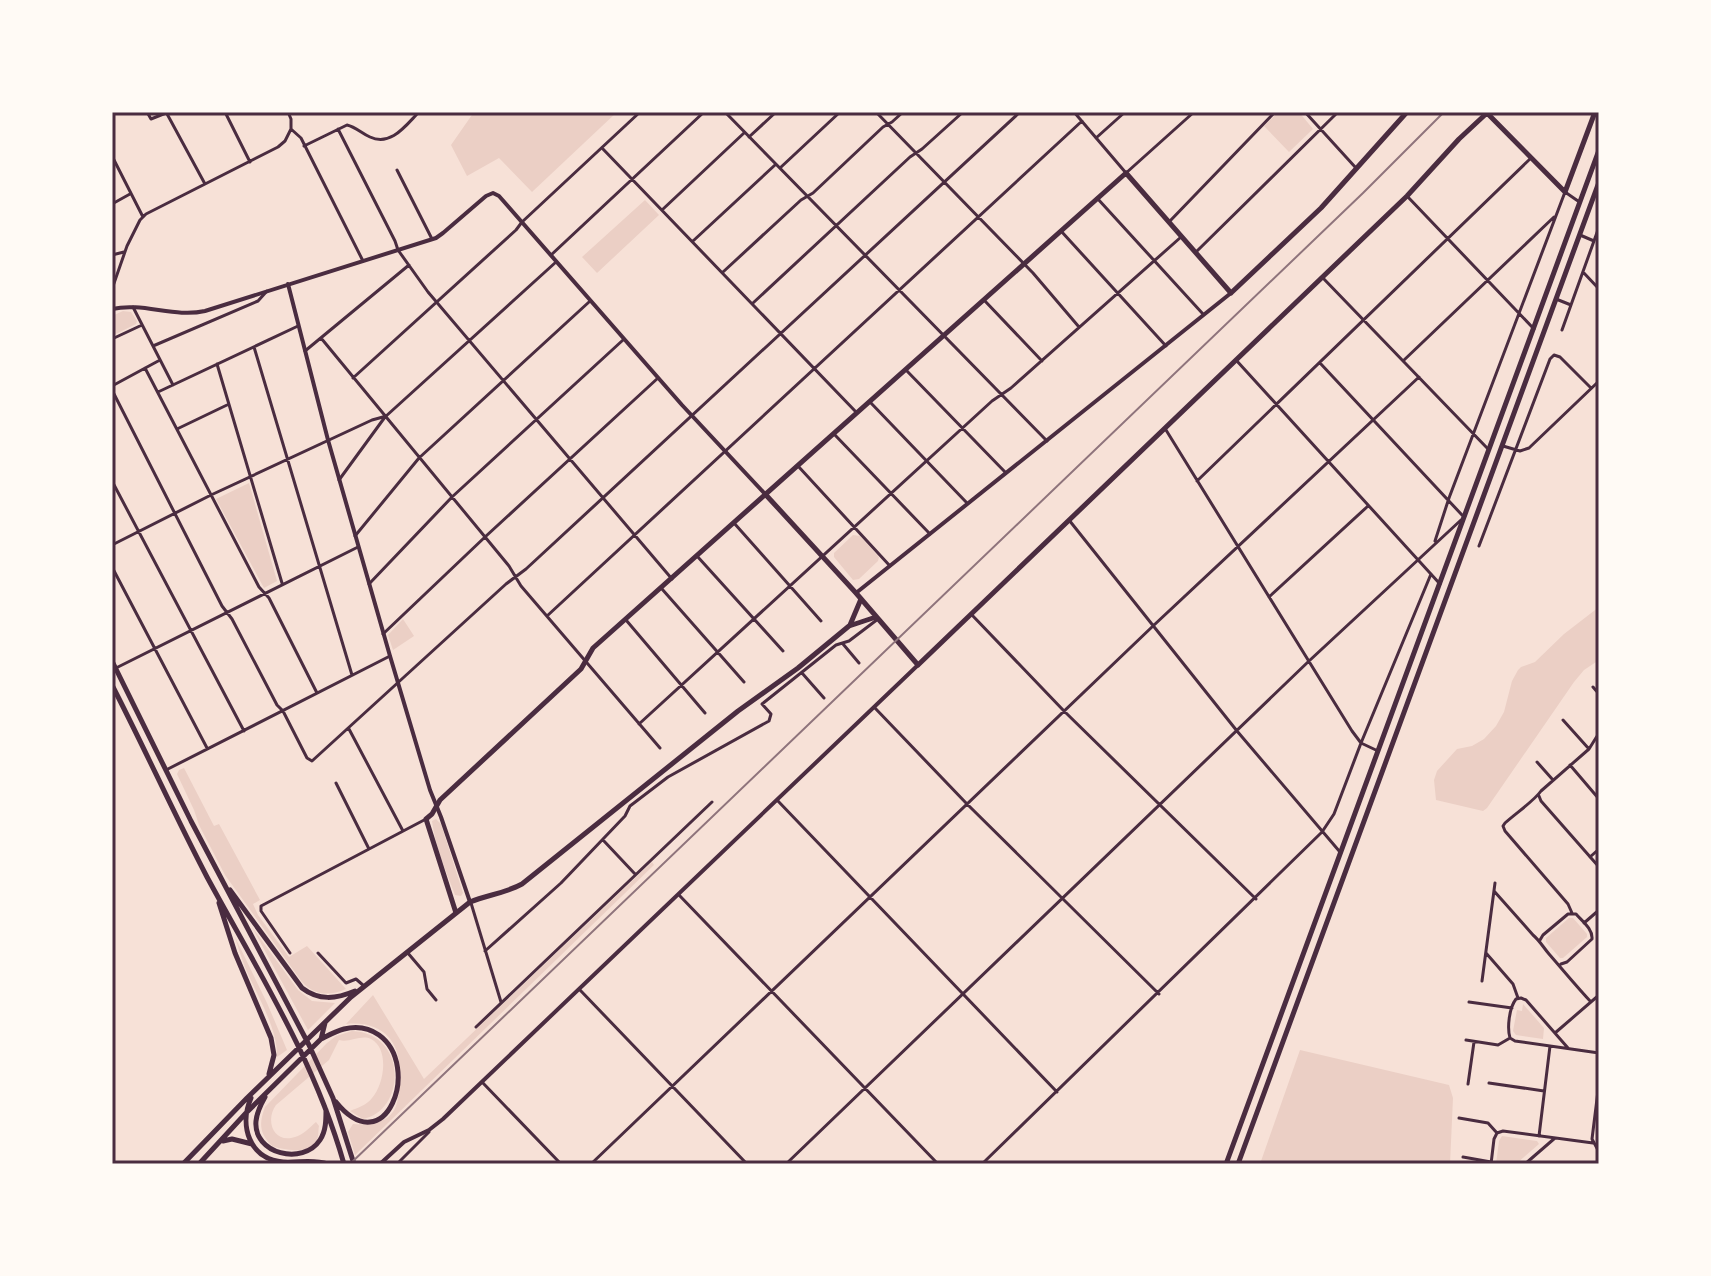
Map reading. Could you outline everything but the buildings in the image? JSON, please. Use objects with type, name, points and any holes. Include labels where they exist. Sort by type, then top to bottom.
[{"type":"main road","points":[[456,913],[426,819],[447,793],[581,669],[593,648],[1126,173],[1231,293],[1301,228],[1407,112]]},
{"type":"main road","points":[[766,495],[918,665],[1407,196],[1488,112],[1565,192],[1595,112]]},
{"type":"main road","points":[[1226,1164],[1599,150]]},
{"type":"main road","points":[[1238,1164],[1598,187]]},
{"type":"main road","points":[[849,626],[861,599]]},
{"type":"main road","points":[[183,1164],[325,1022],[362,988],[456,913],[470,902],[522,884],[849,626],[877,618]]},
{"type":"main road","points":[[112,661],[219,876],[309,1045],[333,1098],[354,1164]]},
{"type":"main road","points":[[112,685],[217,894],[302,1052],[326,1105],[344,1164]]},
{"type":"main road","points":[[219,876],[302,988],[312,995],[326,998],[362,988]]},
{"type":"main road","points":[[217,894],[235,953],[273,1044],[273,1059],[266,1080]]},
{"type":"main road","points":[[321,1039],[325,1022]]},
{"type":"main road","points":[[199,1164],[321,1039],[343,1029],[361,1028],[381,1036],[395,1054],[398,1070],[392,1106],[387,1114],[370,1122],[359,1122],[333,1098]]},
{"type":"main road","points":[[269,1090],[256,1119],[258,1133],[267,1146],[281,1153],[297,1154],[309,1150],[320,1140],[325,1126],[326,1105]]},
{"type":"main road","points":[[253,1092],[246,1113],[246,1128],[253,1144],[262,1154],[275,1160],[327,1163]]},
{"type":"main road","points":[[220,1142],[232,1139],[253,1144]]},
{"type":"street","points":[[147,112],[153,119],[167,112],[205,184]]},
{"type":"street","points":[[225,112],[250,162]]},
{"type":"street","points":[[112,289],[124,252],[143,217],[282,144],[291,129],[288,112]]},
{"type":"street","points":[[304,146],[349,125],[374,139],[387,139],[397,134],[419,112]]},
{"type":"street","points":[[353,378],[640,112]]},
{"type":"street","points":[[551,255],[704,112]]},
{"type":"street","points":[[725,112],[1047,441]]},
{"type":"street","points":[[749,137],[776,112]]},
{"type":"street","points":[[693,241],[840,112]]},
{"type":"street","points":[[876,112],[1024,264],[1080,328]]},
{"type":"street","points":[[723,272],[903,112]]},
{"type":"street","points":[[753,303],[963,112]]},
{"type":"street","points":[[160,360],[112,388],[222,606],[307,758],[315,760],[1020,112]]},
{"type":"street","points":[[1074,112],[1126,173],[1194,112]]},
{"type":"street","points":[[1096,138],[1125,112]]},
{"type":"street","points":[[1169,222],[1275,112]]},
{"type":"street","points":[[1305,112],[1357,169]]},
{"type":"street","points":[[1196,252],[1338,112]]},
{"type":"street","points":[[547,616],[1082,121]]},
{"type":"street","points":[[291,129],[299,135],[363,261]]},
{"type":"street","points":[[338,129],[398,250],[436,302],[672,579]]},
{"type":"street","points":[[662,210],[745,132]]},
{"type":"street","points":[[602,148],[858,413]]},
{"type":"street","points":[[112,156],[143,217]]},
{"type":"street","points":[[1197,481],[1531,158]]},
{"type":"street","points":[[397,170],[432,239]]},
{"type":"street","points":[[1433,544],[1565,192],[1580,202]]},
{"type":"street","points":[[112,309],[133,306],[194,313],[267,291],[432,239],[493,193],[499,196],[658,378],[766,495]]},
{"type":"street","points":[[112,204],[131,194]]},
{"type":"street","points":[[1407,196],[1534,330]]},
{"type":"street","points":[[1097,198],[1204,315]]},
{"type":"street","points":[[1403,361],[1556,214]]},
{"type":"street","points":[[1562,330],[1599,227]]},
{"type":"street","points":[[1061,231],[1166,346]]},
{"type":"street","points":[[1580,235],[1594,241]]},
{"type":"street","points":[[639,724],[963,428],[1182,236]]},
{"type":"street","points":[[112,255],[124,252]]},
{"type":"street","points":[[339,480],[385,417],[557,261]]},
{"type":"street","points":[[305,351],[409,265]]},
{"type":"street","points":[[1583,272],[1599,289]]},
{"type":"street","points":[[1322,277],[1489,450]]},
{"type":"street","points":[[288,284],[383,634],[501,1002]]},
{"type":"street","points":[[153,346],[256,302],[267,291]]},
{"type":"street","points":[[856,593],[1231,293]]},
{"type":"street","points":[[1556,299],[1571,305]]},
{"type":"street","points":[[355,536],[419,458],[591,300]]},
{"type":"street","points":[[984,300],[1042,361]]},
{"type":"street","points":[[133,306],[173,385]]},
{"type":"street","points":[[112,339],[142,325]]},
{"type":"street","points":[[158,392],[298,326]]},
{"type":"street","points":[[321,338],[509,566],[521,586],[660,748]]},
{"type":"street","points":[[369,584],[452,497],[624,339]]},
{"type":"street","points":[[254,347],[352,675]]},
{"type":"street","points":[[1479,546],[1550,359],[1554,355],[1560,357],[1591,388]]},
{"type":"street","points":[[1236,360],[1440,584]]},
{"type":"street","points":[[786,1164],[1309,661],[1464,517],[1320,363]]},
{"type":"street","points":[[217,364],[282,585]]},
{"type":"street","points":[[145,368],[317,693]]},
{"type":"street","points":[[906,370],[1006,473]]},
{"type":"street","points":[[591,1164],[1153,626],[1419,377]]},
{"type":"street","points":[[383,634],[658,378]]},
{"type":"street","points":[[1502,446],[1525,450],[1533,445],[1599,381]]},
{"type":"street","points":[[870,402],[968,504]]},
{"type":"street","points":[[177,429],[229,404]]},
{"type":"street","points":[[112,545],[287,459],[385,417]]},
{"type":"street","points":[[1165,428],[1361,743],[1378,751]]},
{"type":"street","points":[[834,434],[930,534]]},
{"type":"street","points":[[798,466],[890,566]]},
{"type":"street","points":[[112,481],[244,731]]},
{"type":"street","points":[[1269,597],[1368,506]]},
{"type":"street","points":[[1069,520],[1237,731],[1341,853]]},
{"type":"street","points":[[734,523],[821,621]]},
{"type":"street","points":[[114,668],[358,547]]},
{"type":"street","points":[[697,556],[783,651]]},
{"type":"street","points":[[112,567],[207,749]]},
{"type":"street","points":[[982,1164],[1322,832],[1334,814],[1431,574]]},
{"type":"street","points":[[661,588],[744,682]]},
{"type":"street","points":[[971,614],[1064,711],[1256,899]]},
{"type":"street","points":[[485,951],[545,898],[603,840],[630,806],[668,777],[768,722],[771,718],[762,704],[836,645],[842,644],[877,618]]},
{"type":"street","points":[[626,620],[705,713]]},
{"type":"street","points":[[842,644],[859,663]]},
{"type":"street","points":[[166,770],[390,656]]},
{"type":"street","points":[[397,1164],[918,665]]},
{"type":"street","points":[[802,673],[824,698]]},
{"type":"street","points":[[1593,687],[1599,694]]},
{"type":"street","points":[[874,707],[1159,994]]},
{"type":"street","points":[[1563,720],[1589,749]]},
{"type":"street","points":[[349,729],[403,831]]},
{"type":"street","points":[[1599,733],[1589,749],[1505,823],[1503,829],[1599,941]]},
{"type":"street","points":[[1537,762],[1553,780]]},
{"type":"street","points":[[1570,765],[1599,799]]},
{"type":"street","points":[[336,783],[369,849]]},
{"type":"street","points":[[1539,796],[1599,867]]},
{"type":"street","points":[[777,800],[1057,1092]]},
{"type":"street","points":[[476,1027],[712,802]]},
{"type":"street","points":[[290,953],[261,911],[261,906],[426,819]]},
{"type":"street","points":[[603,840],[635,874]]},
{"type":"street","points":[[1590,857],[1599,849]]},
{"type":"street","points":[[1482,981],[1495,883]]},
{"type":"street","points":[[1495,892],[1591,1002]]},
{"type":"street","points":[[679,895],[938,1164]]},
{"type":"street","points":[[1584,923],[1599,910]]},
{"type":"street","points":[[1540,940],[1572,913]]},
{"type":"street","points":[[1561,964],[1578,953],[1593,937]]},
{"type":"street","points":[[407,952],[424,972],[426,987],[436,1000]]},
{"type":"street","points":[[318,953],[346,983],[356,979],[362,988]]},
{"type":"street","points":[[1487,954],[1513,984],[1518,998]]},
{"type":"street","points":[[580,990],[747,1164]]},
{"type":"street","points":[[1555,1033],[1599,995]]},
{"type":"street","points":[[1518,998],[1512,1008],[1510,1038],[1599,1053]]},
{"type":"street","points":[[1518,998],[1526,1000],[1568,1048]]},
{"type":"street","points":[[1469,1002],[1512,1008]]},
{"type":"street","points":[[1466,1040],[1498,1045],[1510,1038]]},
{"type":"street","points":[[1468,1084],[1475,1042]]},
{"type":"street","points":[[1539,1136],[1550,1046]]},
{"type":"street","points":[[482,1082],[561,1164]]},
{"type":"street","points":[[1489,1083],[1544,1091]]},
{"type":"street","points":[[1599,1083],[1592,1135],[1599,1152]]},
{"type":"street","points":[[1459,1118],[1488,1123],[1497,1133]]},
{"type":"street","points":[[380,1164],[404,1142],[434,1127]]},
{"type":"street","points":[[1463,1157],[1491,1163],[1494,1139],[1497,1133],[1503,1131],[1593,1143]]},
{"type":"street","points":[[1525,1164],[1555,1138]]},
{"type":"shaded area","points":[[474,112],[617,112],[532,192],[499,158],[467,176],[451,145]]},
{"type":"shaded area","points":[[1278,112],[1299,112],[1313,129],[1289,152],[1264,126]]},
{"type":"shaded area","points":[[645,200],[659,215],[597,273],[582,257]]},
{"type":"shaded area","points":[[123,311],[131,312],[136,324],[112,336],[112,316]]},
{"type":"shaded area","points":[[249,483],[277,581],[264,588],[216,499]]},
{"type":"shaded area","points":[[853,535],[860,536],[879,557],[859,579],[853,580],[834,553]]},
{"type":"shaded area","points":[[1599,607],[1599,660],[1584,670],[1574,682],[1487,808],[1483,811],[1436,800],[1434,780],[1437,771],[1457,749],[1484,739],[1496,726],[1518,670],[1535,662]]},
{"type":"shaded area","points":[[403,619],[414,636],[393,650],[388,635]]},
{"type":"shaded area","points":[[184,768],[214,826],[219,824],[260,900],[253,904],[258,915],[289,957],[307,946],[346,989],[323,993],[312,990],[302,982],[225,875],[177,774]]},
{"type":"shaded area","points":[[436,819],[441,824],[463,893],[461,896],[455,895],[438,849],[432,821]]},
{"type":"shaded area","points":[[652,862],[654,865],[355,1155],[348,1132],[353,1124],[372,1123],[389,1117],[398,1097],[400,1069],[395,1046],[381,1031],[371,1026],[346,1024],[373,995],[424,1079]]},
{"type":"shaded area","points":[[1573,918],[1587,937],[1560,958],[1546,938]]},
{"type":"shaded area","points":[[252,927],[298,990],[312,1001],[335,1003],[308,1030]]},
{"type":"shaded area","points":[[235,937],[287,1050],[277,1057],[274,1034]]},
{"type":"shaded area","points":[[1523,1004],[1544,1028],[1543,1039],[1516,1035],[1513,1031],[1517,1010],[1522,1011]]},
{"type":"shaded area","points":[[352,1031],[370,1035],[383,1044],[391,1058],[395,1073],[387,1102],[377,1113],[363,1119],[350,1111],[367,1103],[376,1092],[382,1076],[383,1059],[377,1044],[371,1039],[339,1040],[329,1060],[276,1105],[271,1117],[276,1134],[287,1138],[301,1135],[316,1122],[319,1126],[314,1145],[303,1150],[272,1146],[261,1128],[265,1107],[327,1043],[336,1036]]},
{"type":"shaded area","points":[[1300,1050],[1449,1085],[1453,1098],[1450,1164],[1260,1164]]},
{"type":"shaded area","points":[[1502,1136],[1537,1141],[1539,1144],[1516,1164],[1496,1164]]},
{"type":"railway","points":[[350,1164],[1444,112]]}]
